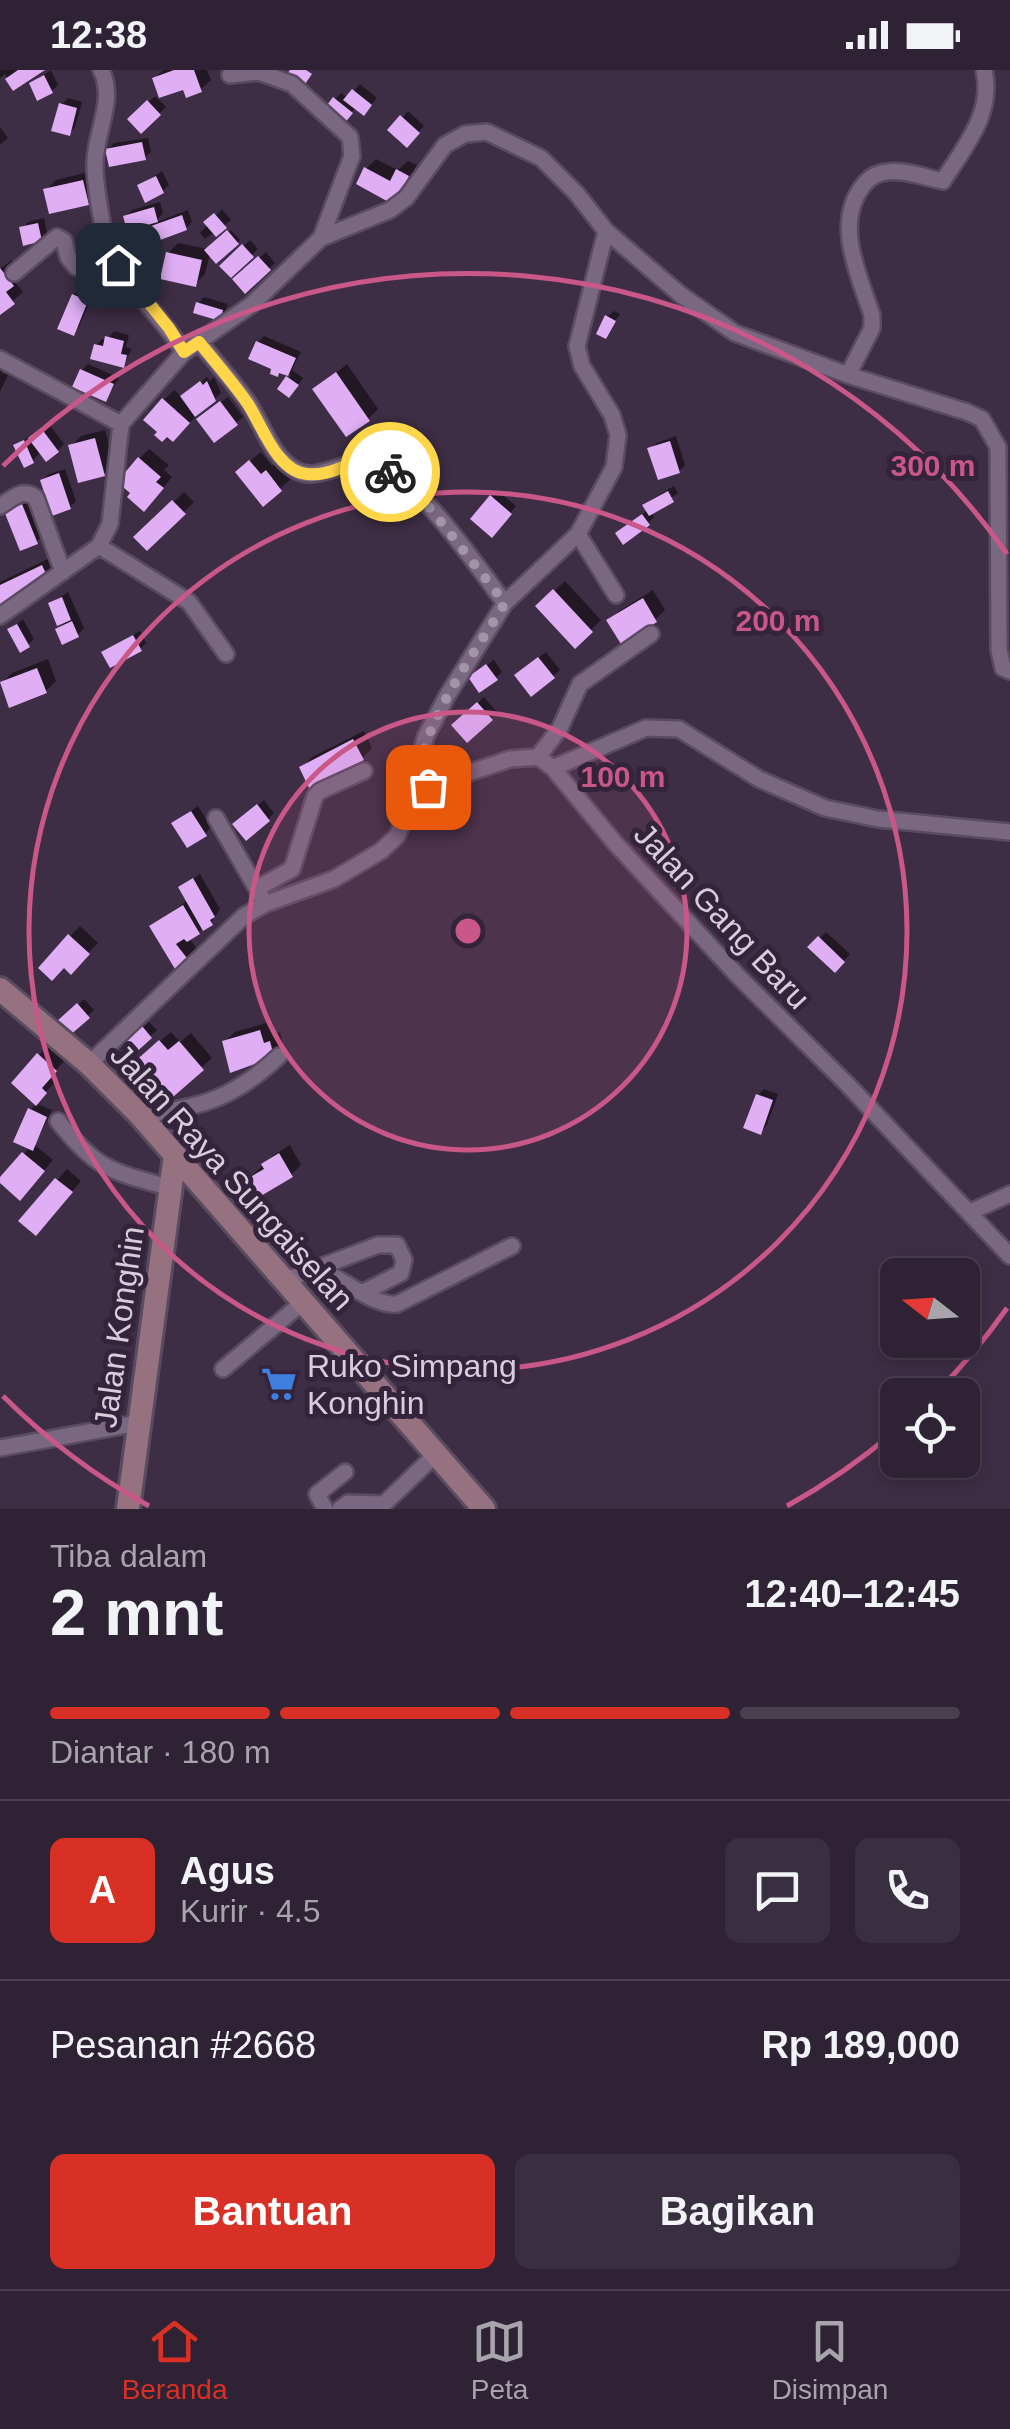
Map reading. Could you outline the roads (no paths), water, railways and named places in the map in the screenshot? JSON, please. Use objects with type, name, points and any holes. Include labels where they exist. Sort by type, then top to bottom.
[{"type":"main road","name":"Jalan Raya Sungaiselan","points":[[0,989],[89,1064],[140,1115],[484,1509]]},
{"type":"main road","name":"Jalan Konghin","points":[[128,1509],[176,1155]]},
{"type":"street","points":[[101,70],[108,87],[96,175],[110,253],[184,352]]},
{"type":"street","points":[[848,375],[872,328],[872,315],[848,231],[849,210],[865,183],[876,174],[894,172],[943,181],[984,112],[988,85],[984,70]]},
{"type":"street","points":[[230,75],[258,72],[292,84],[350,138],[352,156],[321,238]]},
{"type":"street","points":[[0,616],[99,546],[110,524],[121,424],[184,352],[251,306],[321,238],[390,210],[406,198],[445,145],[466,134],[486,132],[541,158],[578,194],[606,231],[680,295],[735,333],[982,419],[998,448],[999,650],[1004,668],[1010,671]]},
{"type":"street","points":[[89,1064],[244,916],[265,904],[334,879],[382,851],[397,836],[414,797],[417,765],[426,736],[505,603],[578,534],[614,466],[618,435],[612,415],[582,366],[578,346],[606,231]]},
{"type":"street","points":[[14,272],[57,237],[64,240],[76,267],[110,253]]},
{"type":"street","points":[[199,342],[247,402],[277,453],[290,467],[304,474],[349,462],[372,463],[394,474],[415,489],[505,603]]},
{"type":"street","points":[[0,359],[121,424]]},
{"type":"street","points":[[0,506],[26,492],[36,498],[63,572]]},
{"type":"street","points":[[578,534],[616,595]]},
{"type":"street","points":[[99,546],[189,602],[226,654]]},
{"type":"street","points":[[414,797],[428,787],[510,759],[538,757],[560,728],[580,684],[651,634]]},
{"type":"street","points":[[554,768],[646,728],[662,726],[679,730],[759,779],[825,808],[878,819],[1010,832]]},
{"type":"street","name":"Jalan Gang Baru","points":[[538,757],[554,768],[614,843],[737,975],[1010,1256]]},
{"type":"street","points":[[258,888],[292,869],[315,796],[364,771]]},
{"type":"street","points":[[216,818],[265,904]]},
{"type":"street","points":[[140,1115],[196,1108],[217,1100],[240,1088],[279,1056]]},
{"type":"street","points":[[58,1121],[97,1163],[171,1188]]},
{"type":"street","points":[[970,1212],[1010,1194]]},
{"type":"street","points":[[283,1281],[378,1246],[397,1245],[404,1260],[400,1273],[364,1292]]},
{"type":"street","points":[[315,1267],[378,1302],[397,1304],[512,1246]]},
{"type":"street","points":[[223,1369],[302,1303]]},
{"type":"street","points":[[0,1448],[138,1423]]},
{"type":"street","points":[[340,1509],[348,1503],[384,1504],[435,1455]]},
{"type":"street","points":[[325,1509],[317,1494],[345,1472]]},
{"type":"place","name":"Ruko Simpang Konghin","points":[[279,1384]]}]
